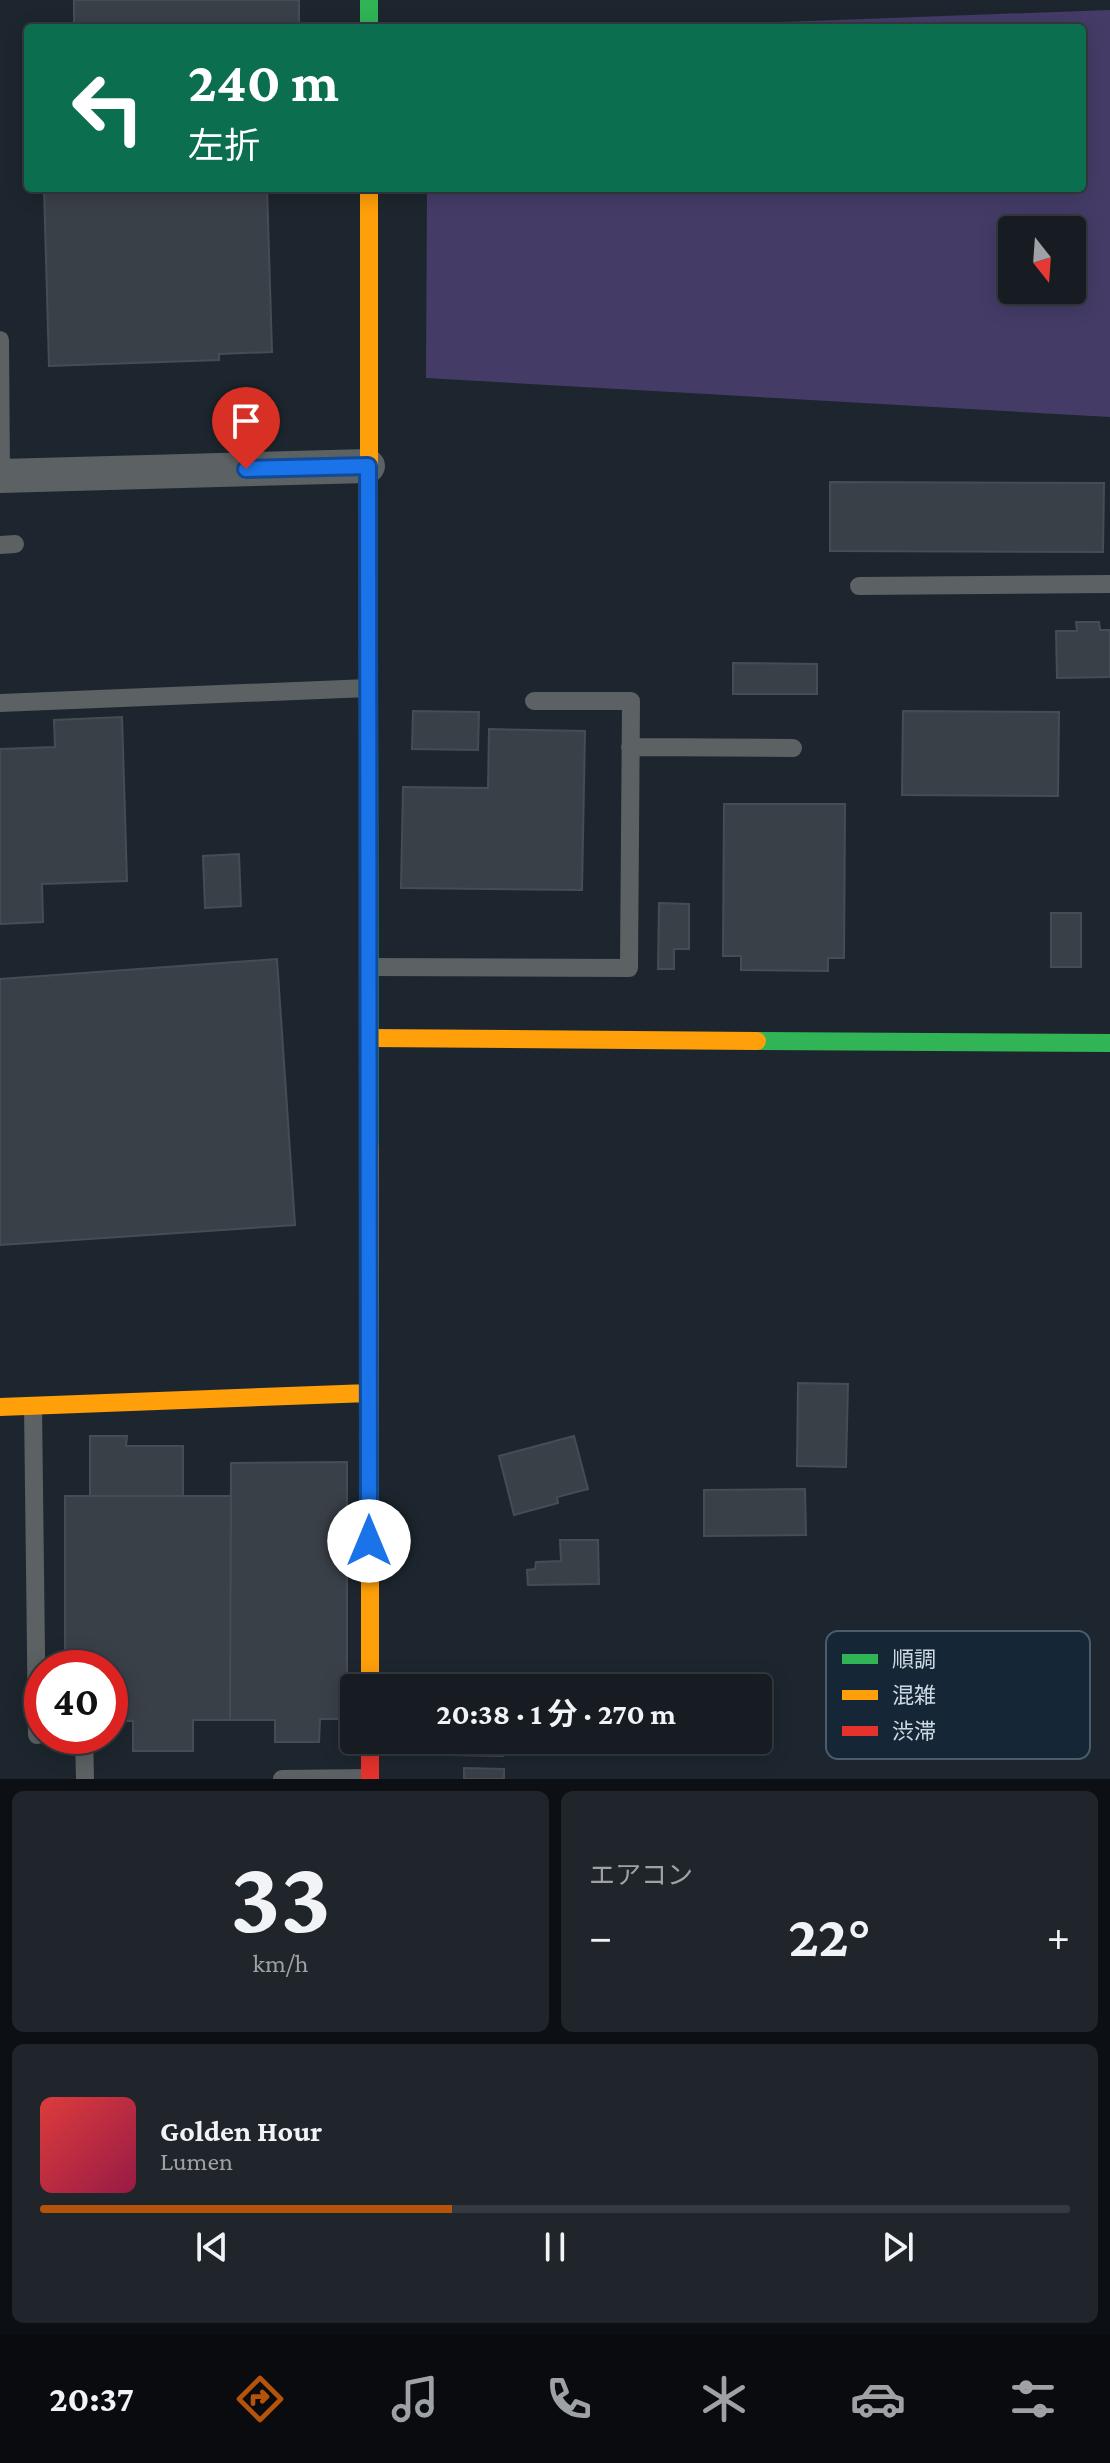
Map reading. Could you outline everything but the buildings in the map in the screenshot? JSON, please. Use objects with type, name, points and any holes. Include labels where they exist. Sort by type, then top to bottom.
[{"type":"street","points":[[369,0],[369,24]]},
{"type":"street","points":[[369,192],[370,1674]]},
{"type":"street","points":[[1,476],[368,466]]},
{"type":"street","points":[[369,1038],[1110,1043]]},
{"type":"street","points":[[0,1407],[369,1393]]},
{"type":"street","points":[[370,1754],[370,1778]]},
{"type":"lane","points":[[0,340],[1,476]]},
{"type":"lane","points":[[859,586],[1110,584]]},
{"type":"lane","points":[[0,703],[368,688]]},
{"type":"lane","points":[[369,967],[629,968],[631,701],[534,701]]},
{"type":"lane","points":[[630,747],[793,748]]},
{"type":"lane","points":[[33,1406],[36,1650]]},
{"type":"lane","points":[[84,1754],[85,1779]]},
{"type":"lane","points":[[282,1779],[370,1778]]},
{"type":"shaded area","points":[[1110,10],[1110,417],[426,378],[427,192],[1086,192],[1086,24],[727,24]]},
{"type":"traffic: fast","points":[[369,0],[369,24]]},
{"type":"traffic: fast","points":[[369,684],[370,1148]]},
{"type":"traffic: fast","points":[[757,1041],[1110,1043]]},
{"type":"traffic: slow","points":[[369,192],[369,684]]},
{"type":"traffic: slow","points":[[369,1038],[757,1041]]},
{"type":"traffic: slow","points":[[370,1148],[370,1674]]},
{"type":"traffic: slow","points":[[0,1407],[369,1393]]},
{"type":"traffic: jam","points":[[370,1754],[370,1779]]},
{"type":"route","points":[[246,469],[368,466],[369,1541]]}]
